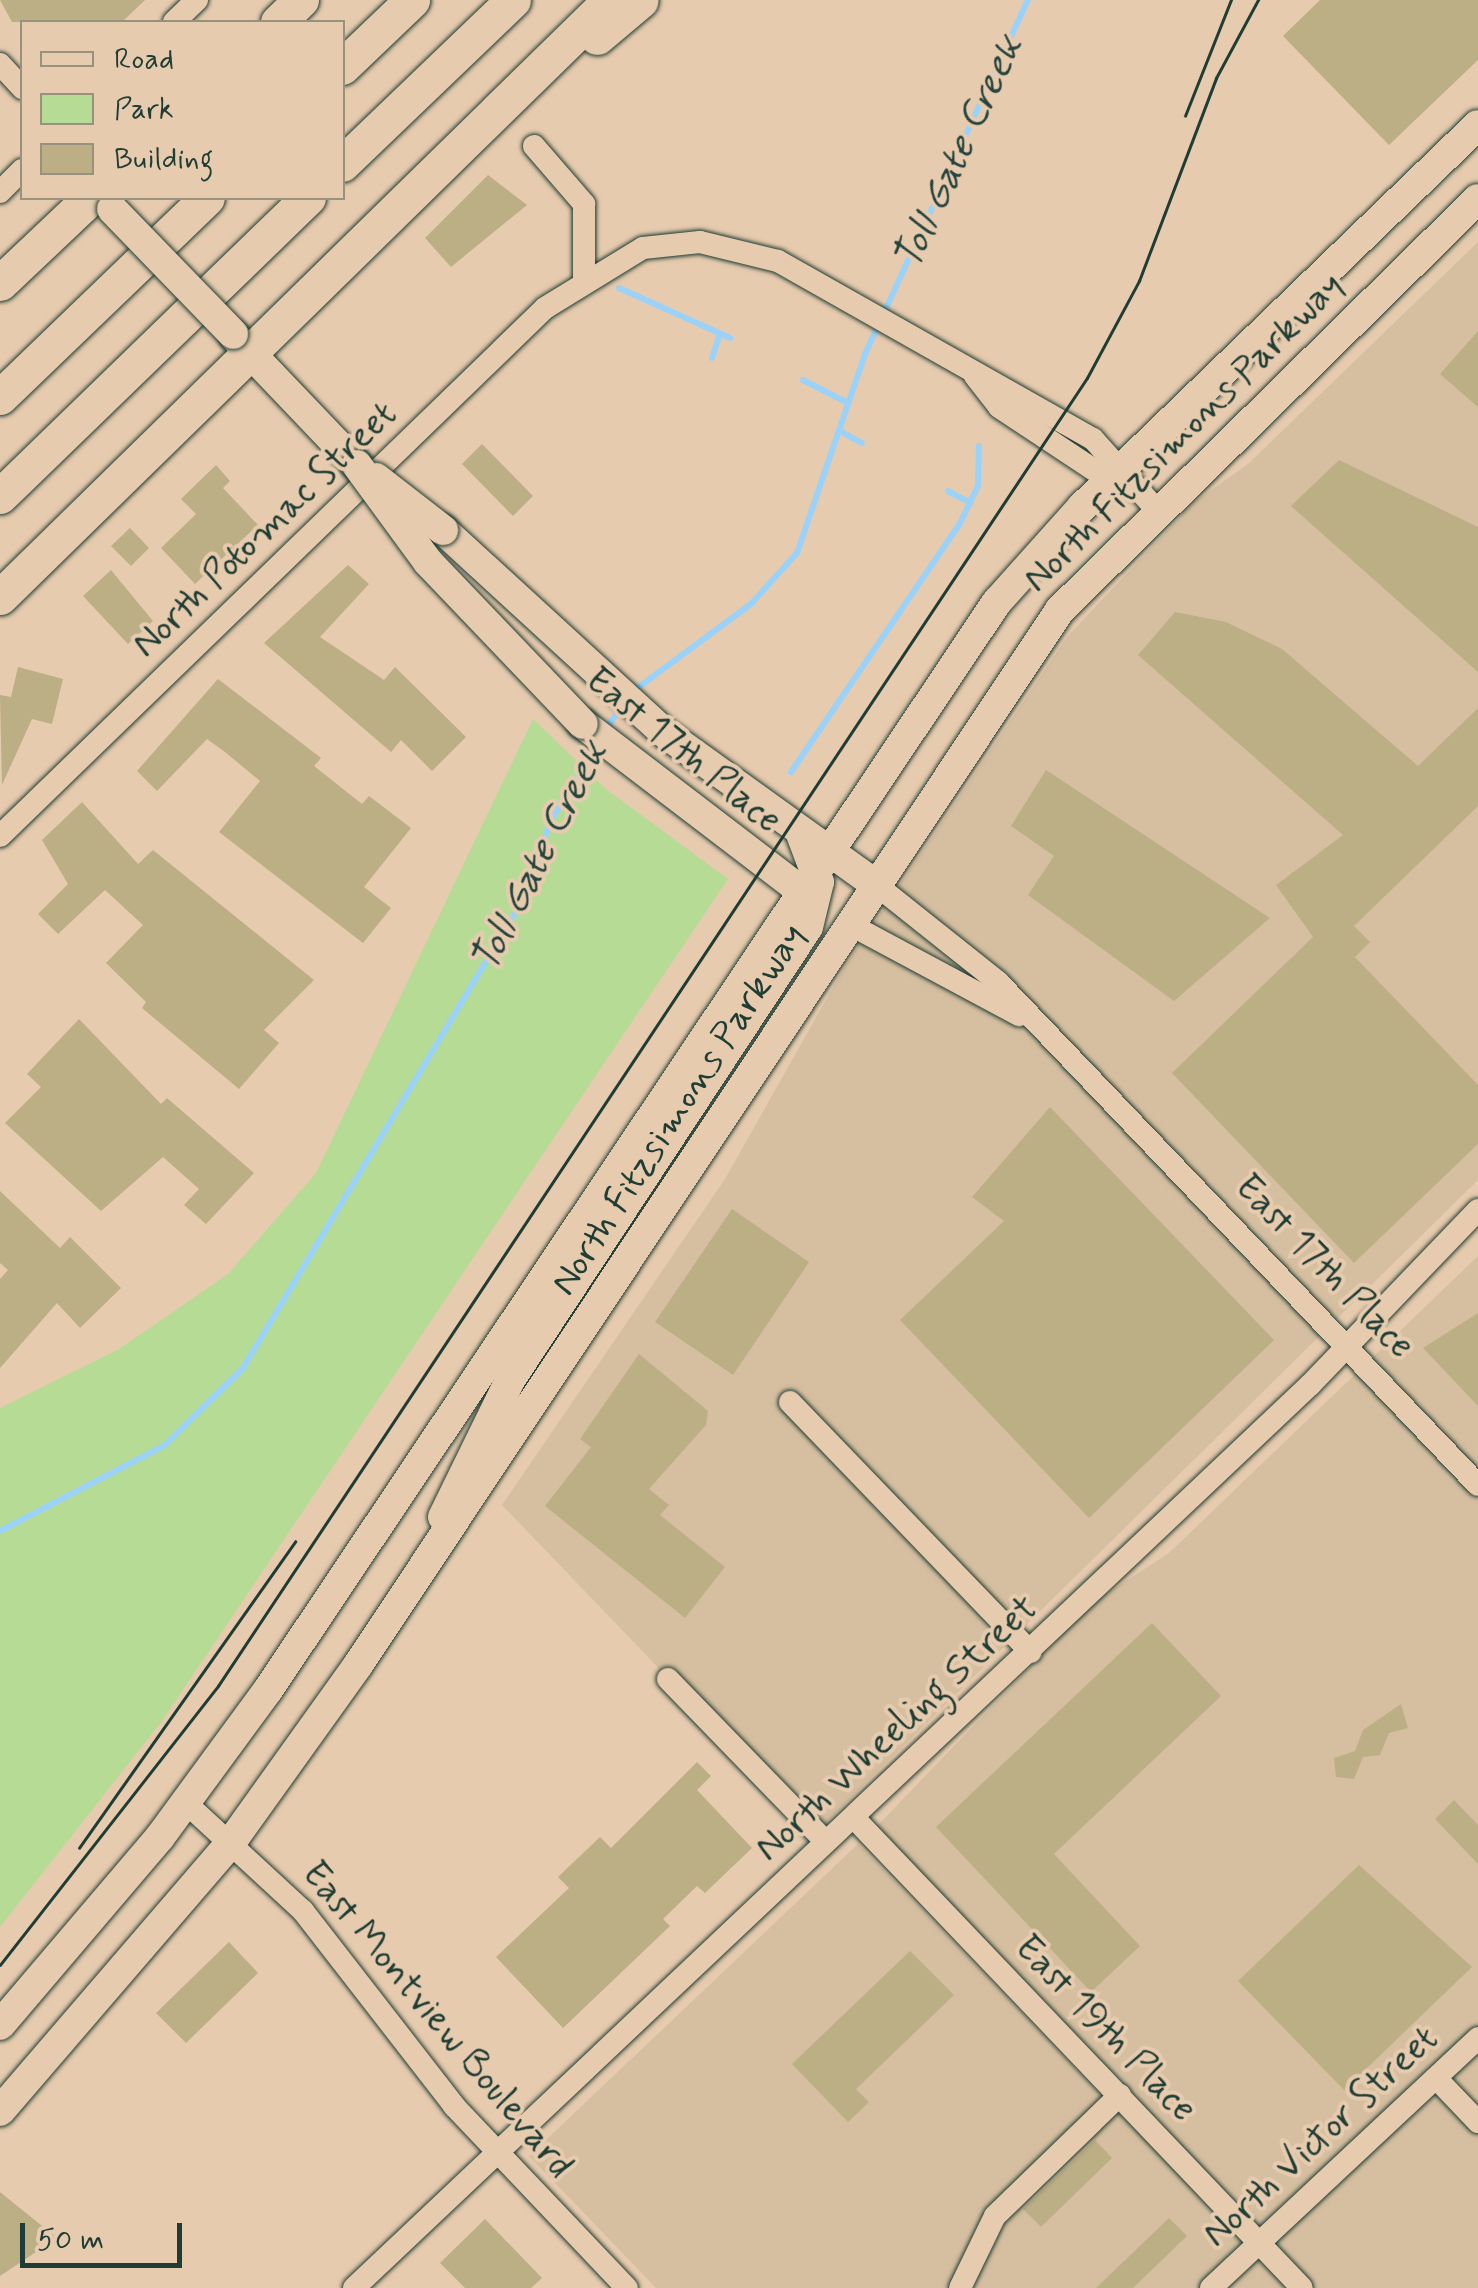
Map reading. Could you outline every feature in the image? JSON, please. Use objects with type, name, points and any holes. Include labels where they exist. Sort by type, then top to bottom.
[{"type":"highway","points":[[280,20],[301,0]]},
{"type":"highway","points":[[345,64],[412,0]]},
{"type":"highway","points":[[345,161],[513,0]]},
{"type":"highway","points":[[451,159],[610,0]]},
{"type":"highway","points":[[0,597],[242,344],[451,159],[641,0]]},
{"type":"highway","points":[[0,397],[205,200]]},
{"type":"highway","points":[[0,496],[306,200]]},
{"type":"highway","points":[[0,284],[101,201]]},
{"type":"main road","name":"North Fitzsimons Parkway","points":[[0,2025],[186,1802],[815,878],[997,602],[1115,475],[1478,125]]},
{"type":"main road","name":"North Fitzsimons Parkway","points":[[0,2111],[232,1840],[406,1597],[1046,628],[1156,510],[1478,199]]},
{"type":"main road","name":"East 17th Place","points":[[101,201],[357,464],[533,677],[710,828],[815,878],[875,884]]},
{"type":"main road","name":"East 17th Place","points":[[357,464],[737,787],[801,834],[815,878],[849,924]]},
{"type":"main road","points":[[406,1597],[492,1410],[815,878]]},
{"type":"street","points":[[176,20],[197,0]]},
{"type":"street","points":[[0,64],[20,86]]},
{"type":"street","points":[[534,146],[584,204],[584,278],[672,242],[726,245],[782,263],[975,376],[1093,439],[1115,475],[1156,510]]},
{"type":"street","points":[[0,192],[20,172]]},
{"type":"street","name":"North Potomac Street","points":[[0,836],[584,278]]},
{"type":"street","name":"East 17th Place","points":[[875,884],[965,950],[1478,1485]]},
{"type":"street","name":"East 17th Place","points":[[849,924],[1027,1018]]},
{"type":"street","name":"North Wheeling Street","points":[[354,2288],[825,1842],[856,1820],[1347,1348],[1478,1210]]},
{"type":"street","points":[[790,1402],[1031,1652]]},
{"type":"street","points":[[668,1678],[825,1842]]},
{"type":"street","name":"East Montview Boulevard","points":[[186,1802],[232,1840],[311,1921],[496,2153],[627,2288]]},
{"type":"street","name":"East 19th Place","points":[[856,1820],[1302,2288]]},
{"type":"street","name":"North Victor Street","points":[[1211,2288],[1478,2038]]},
{"type":"street","points":[[1436,2078],[1478,2122]]},
{"type":"street","points":[[960,2288],[995,2216],[1120,2095]]},
{"type":"shaded area","points":[[1478,242],[1478,1180],[816,1832],[502,1505],[725,1179],[845,966],[1067,637],[1193,503],[1248,464]]},
{"type":"shaded area","points":[[1478,1256],[1478,2288],[656,2288],[529,2156],[858,1844],[1110,2104],[1127,2087],[875,1828],[1092,1603],[1169,1553]]},
{"type":"green space","points":[[533,719],[606,789],[728,879],[162,1721],[0,1927],[0,1408],[119,1349],[228,1274],[316,1173]]},
{"type":"building","points":[[0,0],[145,0],[124,20],[12,22]]},
{"type":"building","points":[[1320,0],[1478,0],[1478,60],[1389,145],[1283,36]]},
{"type":"building","points":[[488,175],[527,205],[451,267],[425,238]]},
{"type":"building","points":[[1478,331],[1478,407],[1440,374]]},
{"type":"building","points":[[482,444],[533,496],[513,516],[462,464]]},
{"type":"building","points":[[1339,460],[1478,527],[1478,672],[1291,506]]},
{"type":"building","points":[[216,465],[230,481],[223,488],[258,525],[195,584],[161,548],[196,514],[181,499]]},
{"type":"building","points":[[130,528],[149,548],[131,566],[111,546]]},
{"type":"building","points":[[348,565],[369,584],[320,637],[384,680],[395,667],[466,737],[432,771],[401,740],[391,752],[264,643]]},
{"type":"building","points":[[111,570],[153,621],[128,644],[83,596]]},
{"type":"building","points":[[1175,612],[1226,622],[1282,649],[1418,766],[1478,708],[1478,806],[1354,926],[1370,942],[1355,957],[1478,1085],[1478,1144],[1354,1263],[1172,1073],[1313,937],[1276,885],[1343,835],[1138,655]]},
{"type":"building","points":[[18,667],[63,679],[52,724],[32,719],[2,785],[0,695],[11,697]]},
{"type":"building","points":[[218,679],[321,758],[314,766],[362,804],[369,796],[411,828],[364,887],[391,908],[363,943],[219,832],[260,781],[225,752],[207,739],[157,791],[137,771]]},
{"type":"building","points":[[1046,770],[1270,918],[1174,1001],[1028,895],[1054,856],[1011,826]]},
{"type":"building","points":[[82,802],[138,864],[153,850],[314,980],[264,1030],[279,1043],[239,1089],[142,1008],[146,1002],[106,963],[143,925],[105,890],[58,934],[38,914],[68,884],[42,840]]},
{"type":"building","points":[[79,1019],[161,1104],[167,1098],[254,1173],[206,1224],[184,1205],[199,1189],[163,1157],[101,1211],[5,1123],[41,1087],[27,1074]]},
{"type":"building","points":[[1050,1107],[1274,1340],[1089,1518],[900,1320],[1004,1221],[972,1197]]},
{"type":"building","points":[[0,1191],[60,1248],[70,1237],[121,1288],[80,1328],[57,1303],[0,1368],[0,1279],[8,1270],[0,1263]]},
{"type":"building","points":[[732,1209],[809,1262],[733,1375],[655,1322]]},
{"type":"building","points":[[1478,1313],[1478,1406],[1423,1348]]},
{"type":"building","points":[[639,1354],[708,1411],[706,1425],[649,1489],[669,1505],[660,1515],[725,1567],[685,1618],[545,1506],[591,1447],[580,1439]]},
{"type":"building","points":[[1152,1623],[1221,1696],[1054,1854],[1140,1946],[1091,1992],[936,1827]]},
{"type":"building","points":[[1401,1704],[1408,1728],[1389,1733],[1380,1755],[1363,1757],[1354,1779],[1336,1777],[1334,1758],[1355,1751],[1363,1730]]},
{"type":"building","points":[[697,1762],[711,1776],[697,1790],[752,1848],[705,1893],[697,1886],[663,1919],[670,1926],[563,2028],[496,1957],[569,1888],[558,1877],[600,1837],[611,1848]]},
{"type":"building","points":[[1454,1800],[1478,1825],[1478,1864],[1435,1819]]},
{"type":"building","points":[[1359,1865],[1472,1967],[1344,2090],[1238,1981]]},
{"type":"building","points":[[229,1942],[258,1973],[186,2043],[156,2013]]},
{"type":"building","points":[[910,1951],[954,1995],[856,2089],[869,2102],[848,2122],[792,2064]]},
{"type":"building","points":[[1095,2140],[1112,2158],[1041,2227],[1023,2209]]},
{"type":"building","points":[[0,2192],[57,2238],[0,2276]]},
{"type":"building","points":[[1169,2218],[1187,2236],[1133,2288],[1096,2288]]},
{"type":"building","points":[[485,2219],[542,2278],[531,2288],[465,2288],[440,2263]]},
{"type":"waterway","name":"Toll Gate Creek","points":[[632,692],[751,604],[797,553],[865,354],[1028,0]]},
{"type":"waterway","points":[[619,288],[730,338]]},
{"type":"waterway","points":[[712,358],[719,336]]},
{"type":"waterway","points":[[803,380],[848,403]]},
{"type":"waterway","points":[[840,431],[862,443]]},
{"type":"waterway","points":[[791,772],[960,523],[978,486],[979,446]]},
{"type":"waterway","points":[[948,491],[971,503]]},
{"type":"waterway","name":"Toll Gate Creek","points":[[606,729],[622,706]]},
{"type":"waterway","name":"Toll Gate Creek","points":[[0,1531],[165,1445],[243,1368],[530,888],[549,824],[597,743]]},
{"type":"tram line","points":[[1185,116],[1231,0]]},
{"type":"tram line","points":[[0,1965],[218,1686],[1087,378],[1139,281],[1216,78],[1258,0]]},
{"type":"tram line","points":[[79,1848],[295,1542]]}]
